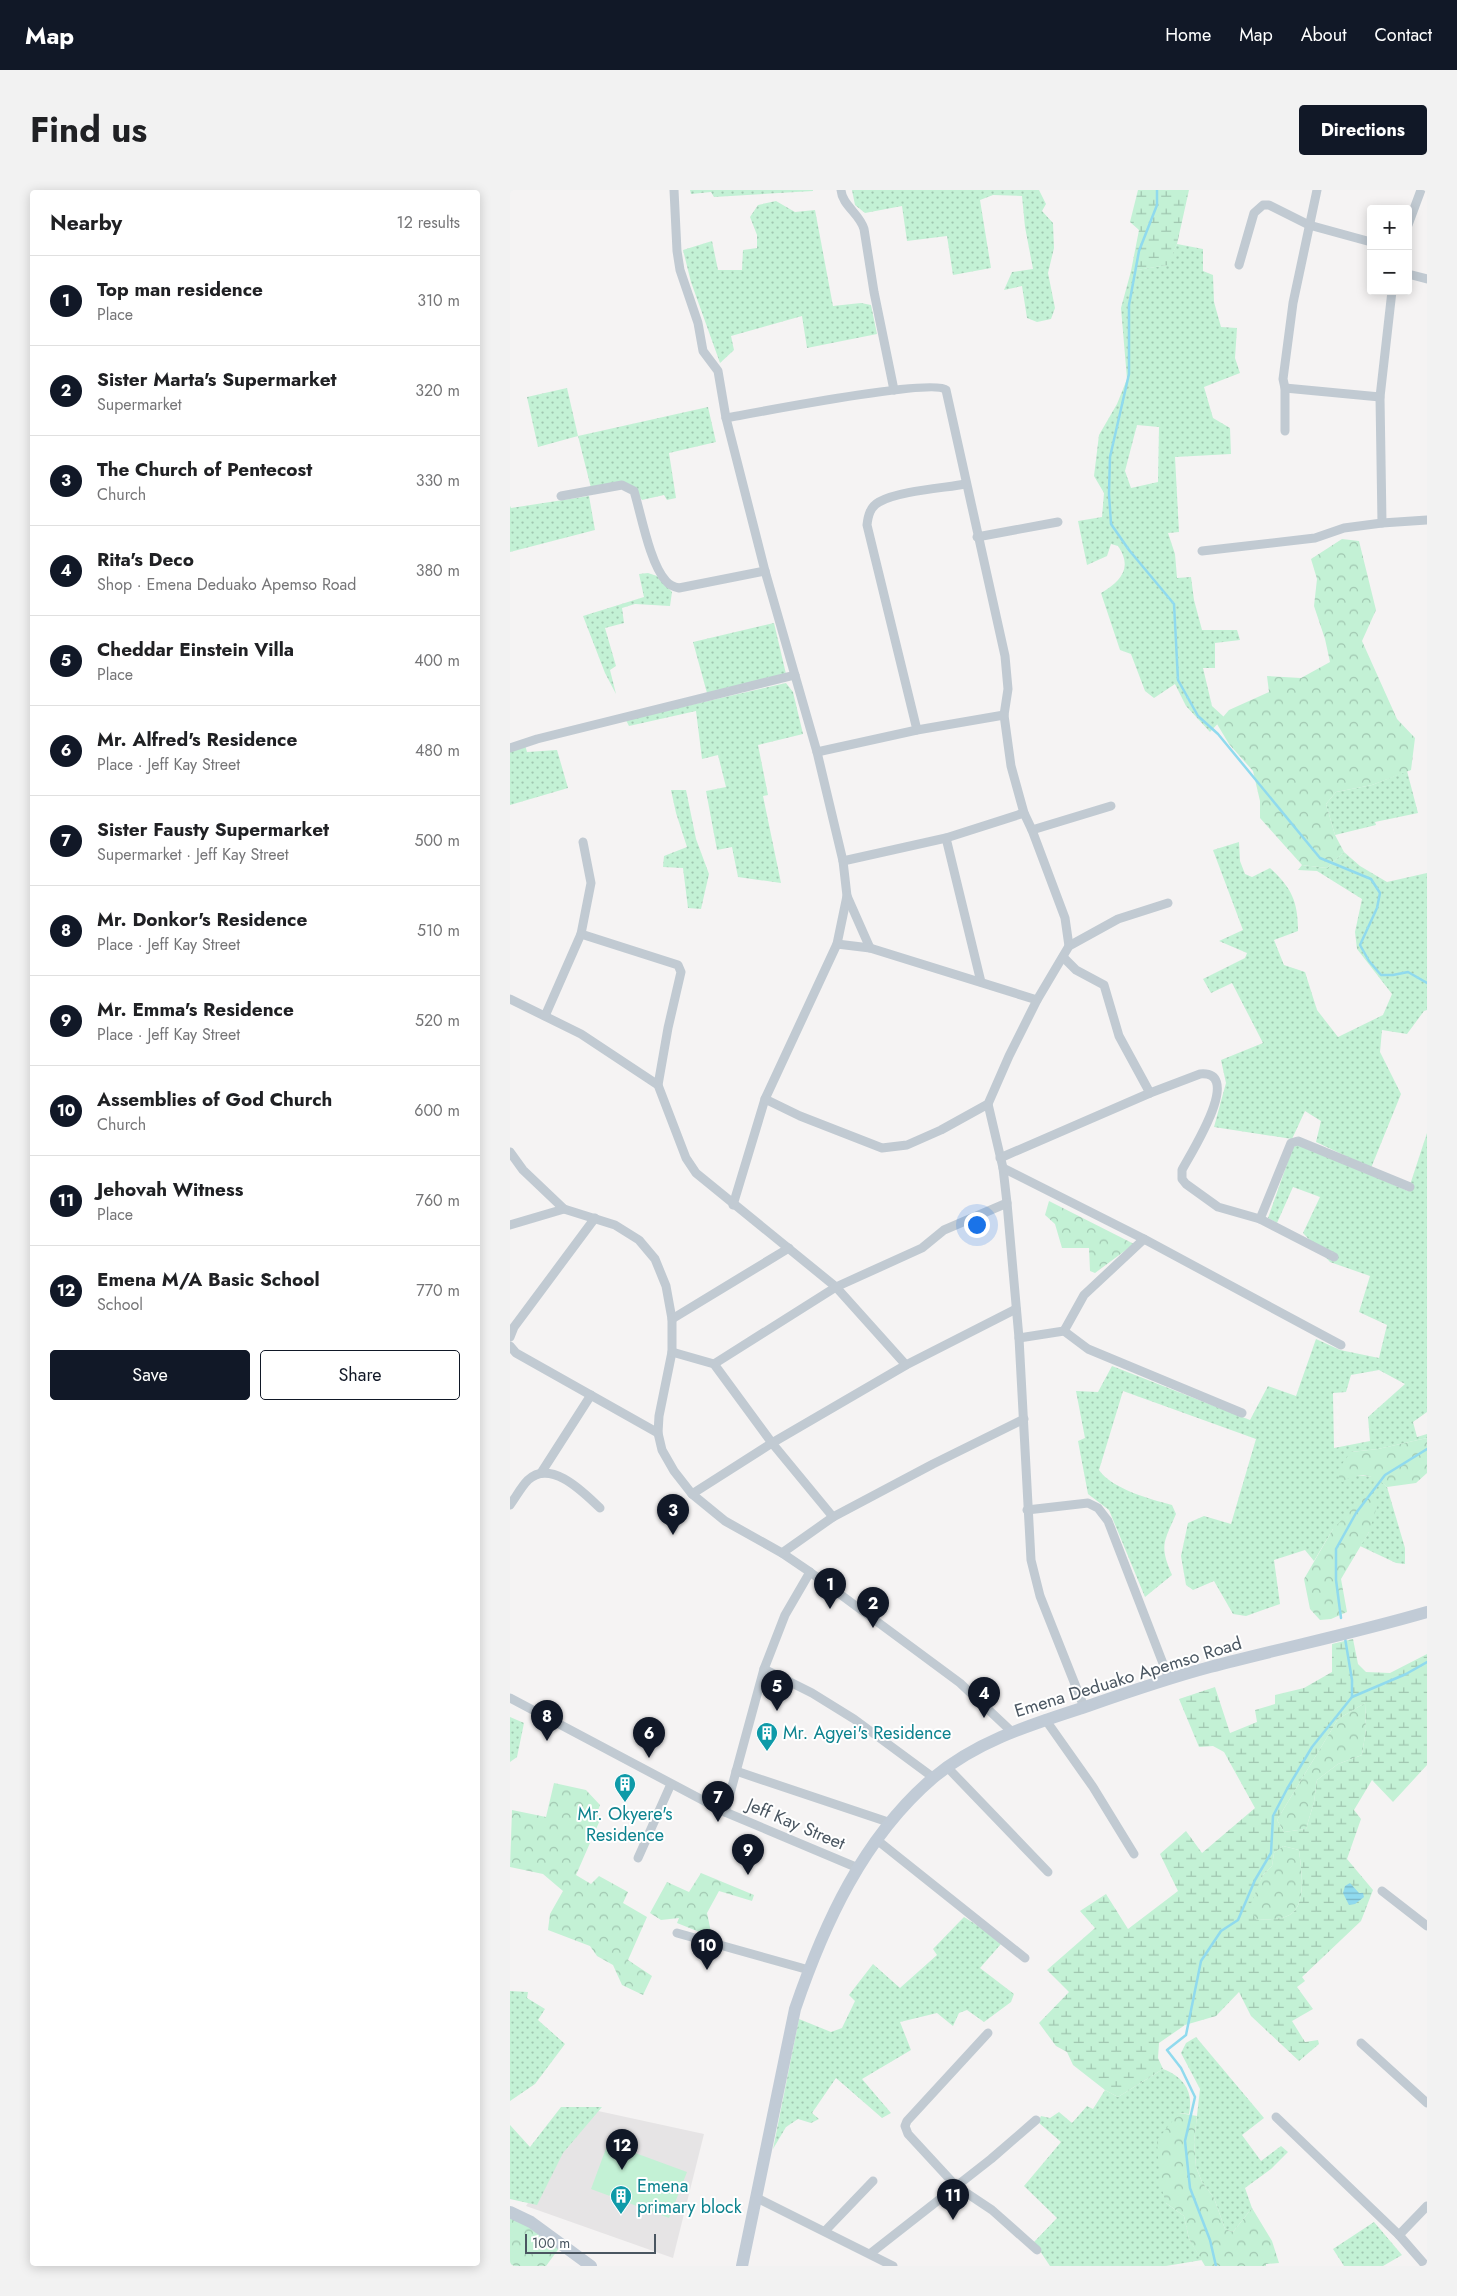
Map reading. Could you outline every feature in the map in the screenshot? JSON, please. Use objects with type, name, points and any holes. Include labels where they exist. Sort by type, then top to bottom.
[{"type":"street","points":[[674,190],[676,251],[680,270],[698,322],[703,351],[718,371],[726,418],[765,571],[816,752],[842,861],[847,896],[870,948]]},
{"type":"street","points":[[841,190],[843,198],[862,220],[874,292],[894,390]]},
{"type":"street","points":[[1285,431],[1285,388],[1283,379],[1293,303],[1317,190]]},
{"type":"street","points":[[1412,214],[1421,190]]},
{"type":"street","points":[[1239,266],[1249,229],[1258,208],[1269,205],[1309,225],[1367,241]]},
{"type":"street","points":[[1412,275],[1427,279]]},
{"type":"street","points":[[1382,523],[1380,397],[1392,295]]},
{"type":"street","points":[[726,418],[894,390],[939,386],[946,390],[977,537],[1005,656],[1008,689],[1004,714],[1011,766],[1024,813],[1065,918],[1069,946]]},
{"type":"street","points":[[1285,388],[1380,397]]},
{"type":"street","points":[[918,730],[867,525],[869,512],[879,502],[914,492],[966,484]]},
{"type":"street","points":[[562,496],[622,485],[634,491],[655,564],[664,580],[671,586],[680,588],[765,571]]},
{"type":"street","points":[[1202,551],[1315,538],[1344,528],[1427,520]]},
{"type":"street","points":[[977,537],[1058,522]]},
{"type":"street","points":[[510,748],[537,739],[795,675]]},
{"type":"street","points":[[816,752],[1004,714]]},
{"type":"street","points":[[1032,830],[1111,806]]},
{"type":"street","points":[[842,861],[946,838],[1024,813]]},
{"type":"street","points":[[946,838],[981,982]]},
{"type":"street","points":[[545,1016],[581,934],[591,883],[583,842]]},
{"type":"street","points":[[733,1204],[765,1099],[837,944],[847,896]]},
{"type":"street","points":[[1084,1707],[1040,1596],[1031,1560],[1019,1338],[1007,1203],[1003,1168],[988,1104],[1037,1000],[1069,946],[1133,913],[1168,903]]},
{"type":"street","points":[[581,934],[678,965],[681,972],[680,980],[668,1028],[658,1085],[686,1158],[696,1173],[836,1287],[906,1365]]},
{"type":"street","points":[[837,944],[870,948],[1037,1000]]},
{"type":"street","points":[[1063,957],[1076,970],[1104,985],[1119,1036],[1150,1092]]},
{"type":"street","points":[[510,999],[582,1034],[658,1085]]},
{"type":"street","points":[[1000,1158],[1150,1092],[1200,1074],[1213,1077],[1218,1086],[1216,1105],[1182,1170],[1182,1179],[1218,1207],[1260,1218],[1334,1257]]},
{"type":"street","points":[[765,1099],[800,1116],[882,1148],[907,1145],[941,1130],[988,1104]]},
{"type":"street","points":[[1260,1218],[1291,1143],[1298,1141],[1410,1187]]},
{"type":"street","points":[[510,1152],[523,1170],[564,1209],[615,1225],[639,1240],[655,1259],[666,1286],[672,1319],[672,1352],[659,1416],[658,1433],[666,1457],[692,1494],[724,1521],[782,1553],[810,1572],[960,1683],[1011,1732]]},
{"type":"street","points":[[1003,1168],[1144,1239],[1341,1345]]},
{"type":"street","points":[[714,1364],[836,1287],[922,1248],[944,1230],[1007,1203]]},
{"type":"street","points":[[510,1224],[564,1209]]},
{"type":"street","points":[[510,1337],[514,1327],[594,1218]]},
{"type":"street","points":[[1064,1331],[1084,1295],[1144,1239]]},
{"type":"street","points":[[672,1319],[789,1248]]},
{"type":"street","points":[[692,1494],[772,1442],[906,1365],[1016,1309]]},
{"type":"street","points":[[1019,1338],[1064,1331],[1088,1349],[1242,1413]]},
{"type":"street","points":[[510,1347],[658,1433]]},
{"type":"street","points":[[672,1352],[714,1364],[772,1442],[833,1517]]},
{"type":"street","points":[[510,1505],[529,1479],[541,1473],[591,1395]]},
{"type":"street","points":[[782,1553],[833,1517],[933,1464],[1024,1419]]},
{"type":"street","points":[[541,1473],[571,1481],[600,1508]]},
{"type":"street","points":[[1027,1510],[1088,1503],[1098,1508],[1108,1520],[1169,1679]]},
{"type":"street","points":[[725,1812],[764,1669],[785,1616],[810,1572]]},
{"type":"street","name":"Emena Deduako Apemso Road","points":[[742,2266],[795,2009],[809,1970],[832,1914],[858,1868],[891,1823],[934,1778],[1011,1732],[1045,1718],[1169,1679],[1427,1612]]},
{"type":"street","points":[[764,1669],[812,1693],[854,1719],[934,1778]]},
{"type":"street","name":"Jeff Kay Street","points":[[510,1698],[725,1812],[858,1868]]},
{"type":"street","points":[[1045,1718],[1093,1787],[1134,1854]]},
{"type":"street","points":[[948,1768],[1048,1872]]},
{"type":"street","points":[[736,1771],[891,1823]]},
{"type":"street","points":[[638,1858],[671,1784]]},
{"type":"street","points":[[877,1840],[1025,1958]]},
{"type":"street","points":[[1382,1891],[1427,1926]]},
{"type":"street","points":[[677,1933],[809,1970]]},
{"type":"street","points":[[988,2033],[907,2121],[905,2126],[908,2134],[956,2186],[992,2210],[1037,2250]]},
{"type":"street","points":[[1361,2043],[1427,2103]]},
{"type":"street","points":[[1276,2117],[1399,2236],[1426,2266]]},
{"type":"street","points":[[871,2253],[991,2159],[1036,2120]]},
{"type":"street","points":[[825,2231],[873,2181]]},
{"type":"street","points":[[757,2198],[871,2253],[888,2264]]},
{"type":"street","points":[[1399,2236],[1427,2206]]},
{"type":"street","points":[[510,2212],[531,2222],[591,2266]]},
{"type":"shaded area","points":[[589,2109],[704,2134],[673,2258],[526,2206]]},
{"type":"green space","points":[[690,190],[813,191],[714,197],[711,192],[691,194]]},
{"type":"green space","points":[[852,190],[1039,190],[1046,204],[1042,211],[1053,223],[1054,248],[1048,273],[1055,308],[1051,319],[1037,322],[1027,318],[1022,286],[1004,290],[1012,272],[1033,269],[1025,227],[1022,196],[993,195],[980,200],[991,268],[953,275],[947,236],[907,241],[902,206],[865,213],[855,205]]},
{"type":"green space","points":[[1138,190],[1189,190],[1177,244],[1168,265],[1131,271],[1139,230],[1130,222]]},
{"type":"green space","points":[[776,201],[795,212],[815,210],[833,306],[861,303],[871,305],[877,334],[807,348],[802,316],[731,336],[734,350],[720,363],[691,282],[683,250],[712,241],[718,270],[742,270],[743,250],[757,248],[757,235],[750,217],[758,205]]},
{"type":"green space","points":[[1177,244],[1203,249],[1203,271],[1213,275],[1214,302],[1221,327],[1237,328],[1235,358],[1240,373],[1204,387],[1213,418],[1230,428],[1231,454],[1175,457],[1179,532],[1168,533],[1175,554],[1177,578],[1191,577],[1194,600],[1202,630],[1237,630],[1240,640],[1215,643],[1215,668],[1203,668],[1212,706],[1224,717],[1210,732],[1186,706],[1175,684],[1154,698],[1145,691],[1131,654],[1120,650],[1101,593],[1114,584],[1123,573],[1124,561],[1122,554],[1118,546],[1111,544],[1107,556],[1087,565],[1078,521],[1102,517],[1104,493],[1094,476],[1099,435],[1117,404],[1127,379],[1121,308],[1131,271],[1167,265]],"holes":[[[1137,425],[1159,427],[1158,482],[1131,488],[1125,471]]]},
{"type":"green space","points":[[567,388],[578,436],[538,447],[527,397]]},
{"type":"green space","points":[[708,407],[716,442],[669,453],[676,498],[667,500],[664,495],[642,500],[631,486],[591,488],[578,436]]},
{"type":"green space","points":[[589,496],[595,530],[510,552],[510,506],[511,508]]},
{"type":"green space","points":[[1342,539],[1359,541],[1376,610],[1362,641],[1397,719],[1415,738],[1411,770],[1372,785],[1336,792],[1326,804],[1335,835],[1344,852],[1327,868],[1302,865],[1260,818],[1260,801],[1253,771],[1229,744],[1217,724],[1229,710],[1269,692],[1267,676],[1301,678],[1330,662],[1325,639],[1314,606],[1317,579],[1311,559]]},
{"type":"green space","points":[[648,573],[657,576],[672,592],[670,606],[635,604],[622,608],[624,623],[605,628],[616,666],[610,670],[616,694],[605,673],[583,616],[644,597],[639,574]]},
{"type":"green space","points":[[774,623],[786,674],[707,693],[693,642]]},
{"type":"green space","points":[[786,683],[793,692],[803,734],[758,745],[768,795],[763,796],[781,883],[738,877],[732,847],[717,850],[706,791],[726,787],[718,755],[702,759],[696,711],[629,726],[626,720]]},
{"type":"green space","points":[[525,745],[527,752],[557,750],[568,788],[510,805],[510,750]]},
{"type":"green space","points":[[1407,771],[1418,813],[1375,822],[1376,825],[1335,835],[1326,804],[1336,792],[1372,785]]},
{"type":"green space","points":[[671,790],[686,790],[696,839],[709,874],[701,909],[688,908],[683,868],[663,867],[664,856],[687,847]]},
{"type":"green space","points":[[1239,842],[1240,861],[1245,874],[1252,877],[1270,868],[1289,889],[1297,912],[1298,931],[1274,940],[1284,965],[1305,972],[1317,1010],[1338,1037],[1383,1015],[1392,994],[1357,949],[1355,932],[1362,899],[1317,871],[1298,870],[1302,865],[1327,868],[1344,852],[1360,866],[1387,882],[1427,873],[1427,1010],[1424,1011],[1407,1034],[1382,1030],[1380,1052],[1401,1094],[1371,1168],[1316,1142],[1321,1121],[1305,1111],[1292,1139],[1214,1127],[1226,1083],[1221,1060],[1263,1043],[1232,983],[1211,993],[1203,979],[1245,958],[1247,953],[1219,941],[1243,930],[1213,850]]},
{"type":"green space","points":[[1427,1133],[1427,1412],[1413,1422],[1417,1437],[1427,1434],[1427,1438],[1378,1449],[1351,1452],[1353,1475],[1377,1477],[1387,1487],[1405,1548],[1405,1564],[1396,1563],[1360,1546],[1369,1532],[1333,1529],[1314,1561],[1305,1550],[1274,1560],[1280,1604],[1246,1616],[1233,1614],[1214,1581],[1193,1590],[1186,1585],[1181,1556],[1188,1523],[1204,1516],[1231,1524],[1256,1439],[1123,1391],[1099,1470],[1105,1477],[1122,1488],[1172,1505],[1176,1514],[1168,1531],[1164,1550],[1172,1575],[1145,1597],[1109,1510],[1088,1494],[1078,1441],[1085,1438],[1076,1391],[1098,1392],[1112,1366],[1250,1420],[1268,1386],[1296,1396],[1316,1339],[1340,1350],[1379,1358],[1387,1325],[1359,1312],[1370,1276],[1330,1262],[1303,1233],[1320,1197],[1293,1187],[1277,1223],[1268,1218],[1293,1147],[1299,1144],[1408,1191]],"holes":[[[1379,1370],[1405,1384],[1368,1417],[1370,1441],[1334,1448],[1333,1393],[1346,1392],[1351,1375]]]},
{"type":"green space","points":[[1049,1201],[1134,1244],[1095,1273],[1090,1271],[1089,1248],[1062,1248],[1055,1224],[1045,1215]]},
{"type":"green space","points":[[1427,1438],[1427,1473],[1416,1483],[1387,1487],[1376,1479],[1360,1475],[1342,1482],[1336,1472],[1351,1452],[1378,1449]]},
{"type":"green space","points":[[1365,1496],[1379,1500],[1369,1532],[1341,1579],[1347,1612],[1331,1619],[1320,1620],[1310,1609],[1304,1579],[1333,1529]]},
{"type":"green space","points":[[1353,1639],[1358,1664],[1366,1672],[1390,1673],[1427,1654],[1427,1765],[1393,1802],[1372,1780],[1354,1810],[1361,1819],[1347,1859],[1373,1890],[1361,1921],[1302,1977],[1305,1981],[1297,1987],[1313,2009],[1292,2021],[1305,2042],[1318,2040],[1319,2044],[1299,2061],[1251,2016],[1239,1992],[1216,2016],[1185,2025],[1159,2043],[1158,2058],[1163,2069],[1118,2097],[1105,2090],[1073,2065],[1067,2052],[1056,2046],[1039,2023],[1069,1992],[1047,1970],[1095,1928],[1080,1911],[1106,1894],[1128,1929],[1178,1891],[1160,1854],[1186,1831],[1202,1853],[1255,1808],[1224,1752],[1213,1746],[1199,1747],[1179,1699],[1215,1687],[1230,1733],[1257,1722],[1255,1710],[1275,1704],[1275,1695],[1304,1688],[1332,1672],[1332,1644]],"holes":[[[1365,1703],[1366,1729],[1362,1755],[1338,1764],[1317,1780],[1314,1802],[1306,1829],[1284,1832],[1277,1820],[1338,1719]],[[1283,1846],[1299,1850],[1302,1878],[1301,1898],[1293,1913],[1275,1919],[1257,1920],[1249,1908],[1263,1875],[1272,1866],[1274,1853]]]},
{"type":"green space","points":[[1365,1703],[1366,1729],[1362,1755],[1338,1764],[1317,1780],[1314,1802],[1306,1829],[1284,1832],[1277,1820],[1338,1719]]},
{"type":"green space","points":[[510,1717],[524,1723],[517,1757],[510,1762]]},
{"type":"green space","points":[[554,1783],[586,1790],[600,1805],[597,1813],[600,1820],[576,1875],[591,1884],[599,1876],[628,1892],[623,1903],[647,1917],[628,1960],[652,1976],[643,1995],[622,1985],[613,1965],[597,1956],[590,1946],[548,1930],[550,1914],[563,1891],[543,1874],[510,1867],[512,1810],[546,1817]]},
{"type":"green space","points":[[1283,1846],[1299,1850],[1302,1878],[1301,1898],[1293,1913],[1285,1917],[1257,1920],[1248,1908],[1263,1875],[1272,1866],[1274,1853]]},
{"type":"green space","points":[[701,1873],[754,1895],[752,1901],[719,1891],[707,1913],[711,1932],[707,1935],[677,1923],[679,1918],[661,1920],[650,1913],[667,1882],[689,1892]]},
{"type":"green space","points":[[964,1917],[983,1929],[1001,1944],[980,1968],[1014,1994],[1011,2002],[984,2022],[967,2010],[959,2013],[953,2026],[937,2013],[900,2022],[911,2050],[862,2079],[891,2113],[882,2118],[836,2078],[812,2113],[819,2119],[811,2123],[798,2119],[786,2127],[773,2149],[799,2019],[831,2032],[842,2028],[855,2001],[849,1995],[873,1964],[900,1988],[937,1955],[933,1949]]},
{"type":"green space","points":[[510,1991],[528,1992],[527,1998],[545,2009],[538,2020],[565,2044],[535,2084],[510,2101]]},
{"type":"green space","points":[[1196,2037],[1264,2118],[1242,2135],[1261,2161],[1281,2146],[1288,2152],[1271,2169],[1245,2188],[1252,2208],[1233,2232],[1225,2229],[1214,2198],[1202,2182],[1196,2167],[1194,2142],[1200,2089],[1181,2053],[1186,2043]]},
{"type":"green space","points":[[1163,2069],[1177,2076],[1182,2081],[1189,2092],[1190,2099],[1189,2114],[1179,2113],[1166,2203],[1184,2216],[1189,2239],[1202,2260],[1166,2266],[1050,2266],[1034,2242],[1057,2218],[1024,2186],[1061,2142],[1038,2122],[1041,2116],[1050,2118],[1059,2112],[1072,2123],[1087,2106],[1093,2109],[1105,2090],[1118,2097]]},
{"type":"green space","points":[[561,2107],[602,2107],[563,2153],[537,2205],[510,2199],[510,2125],[530,2147]]},
{"type":"green space","points":[[1179,2113],[1197,2116],[1194,2142],[1196,2167],[1202,2182],[1214,2198],[1225,2229],[1233,2232],[1252,2208],[1272,2241],[1279,2263],[1266,2264],[1266,2266],[1205,2266],[1189,2239],[1184,2216],[1166,2203],[1160,2183],[1157,2140]]},
{"type":"green space","points":[[608,2143],[687,2172],[669,2218],[591,2189]]},
{"type":"green space","points":[[510,2217],[525,2224],[560,2247],[546,2266],[510,2266]]},
{"type":"green space","points":[[1374,2222],[1402,2255],[1383,2266],[1344,2266],[1333,2249]]},
{"type":"water","points":[[1350,1883],[1359,1893],[1363,1893],[1364,1897],[1355,1904],[1349,1905],[1343,1893],[1345,1886]]},
{"type":"waterway","points":[[1157,190],[1157,205],[1139,251],[1129,305],[1129,374],[1110,457],[1109,494],[1111,524],[1129,550],[1174,604],[1178,680],[1198,716],[1218,734],[1320,858],[1371,879],[1380,893],[1377,908],[1360,945],[1369,961],[1381,975],[1408,972],[1427,983]]},
{"type":"waterway","points":[[1341,1618],[1336,1580],[1336,1549],[1356,1513],[1385,1475],[1427,1449]]},
{"type":"waterway","points":[[1216,2266],[1210,2240],[1190,2188],[1185,2141],[1195,2097],[1181,2068],[1167,2050],[1186,2035],[1201,1961],[1221,1931],[1238,1920],[1255,1880],[1271,1853],[1273,1816],[1287,1789],[1312,1747],[1352,1697],[1352,1680],[1345,1638]]},
{"type":"waterway","points":[[1352,1697],[1406,1674],[1427,1662]]},
{"type":"place","name":"The Church of Pentecost","points":[[673,1535]]},
{"type":"place","name":"Top man residence","points":[[830,1609]]},
{"type":"place","name":"Sister Marta's Supermarket","points":[[873,1628]]},
{"type":"place","name":"Cheddar Einstein Villa","points":[[777,1711]]},
{"type":"place","name":"Rita's Deco","points":[[984,1718]]},
{"type":"place","name":"Mr. Donkor's Residence","points":[[547,1741]]},
{"type":"place","name":"Mr. Agyei's Residence","points":[[767,1752]]},
{"type":"place","name":"Mr. Alfred's Residence","points":[[649,1758]]},
{"type":"place","name":"Mr. Okyere's Residence","points":[[625,1803]]},
{"type":"place","name":"Sister Fausty Supermarket","points":[[718,1822]]},
{"type":"place","name":"Mr. Emma's Residence","points":[[748,1875]]},
{"type":"place","name":"Assemblies of God Church","points":[[707,1970]]},
{"type":"place","name":"Emena M/A Basic School","points":[[622,2170]]},
{"type":"place","name":"Emena primary block","points":[[621,2215]]},
{"type":"place","name":"Jehovah Witness","points":[[953,2220]]}]
